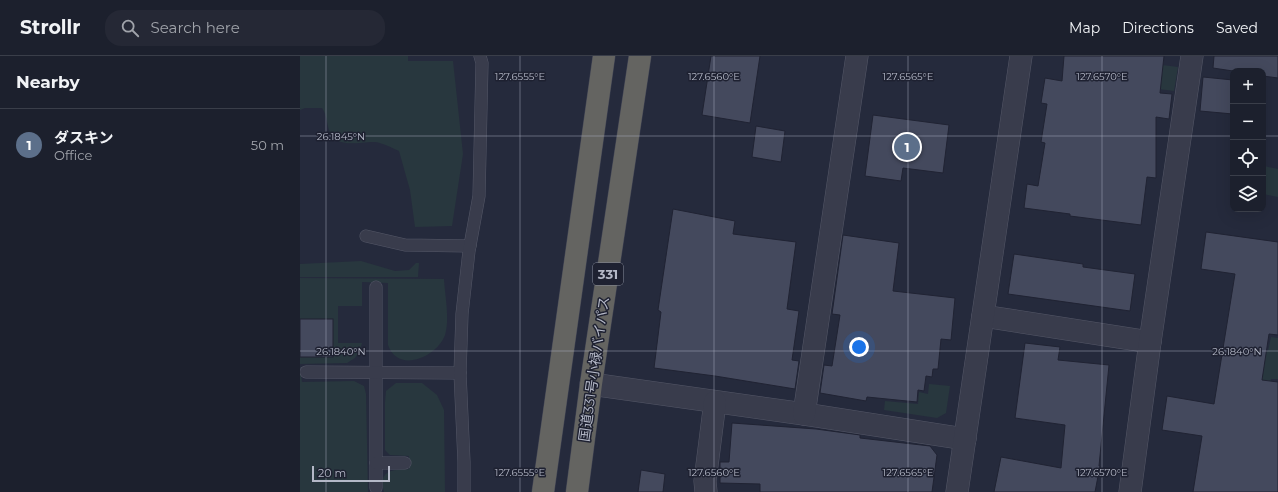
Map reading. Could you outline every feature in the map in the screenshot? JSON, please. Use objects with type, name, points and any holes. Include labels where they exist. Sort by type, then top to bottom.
[{"type":"highway","name":"331","points":[[543,492],[604,56]]},
{"type":"highway","name":"国道331号小禄バイパス","points":[[577,492],[591,384],[640,56]]},
{"type":"street","points":[[804,414],[857,56]]},
{"type":"street","points":[[957,492],[1021,56]]},
{"type":"street","points":[[1130,492],[1150,342],[1192,56]]},
{"type":"street","points":[[983,316],[1150,342]]},
{"type":"street","points":[[591,384],[804,414],[965,439]]},
{"type":"street","points":[[706,492],[705,481],[715,402]]},
{"type":"lane","points":[[464,492],[460,373],[462,314],[470,246],[479,196],[482,63],[480,56]]},
{"type":"lane","points":[[366,236],[405,245],[470,246]]},
{"type":"lane","points":[[376,287],[376,488]]},
{"type":"lane","points":[[306,372],[460,373]]},
{"type":"lane","points":[[376,462],[405,462]]},
{"type":"shaded area","points":[[300,56],[408,56],[408,61],[453,61],[463,154],[452,226],[415,227],[410,190],[399,151],[384,144],[375,142],[345,143],[339,141],[331,134],[322,108],[305,108],[300,110]]},
{"type":"shaded area","points":[[1116,59],[1178,67],[1174,91],[1113,83]]},
{"type":"shaded area","points":[[1266,166],[1278,169],[1278,197],[1266,195]]},
{"type":"shaded area","points":[[361,261],[395,271],[409,270],[416,263],[419,263],[418,277],[300,277],[300,264]]},
{"type":"shaded area","points":[[300,278],[444,279],[447,315],[445,335],[441,343],[426,355],[417,359],[400,359],[393,354],[388,345],[388,283],[362,282],[362,306],[338,306],[338,343],[362,343],[355,358],[347,363],[300,364]]},
{"type":"shaded area","points":[[1271,337],[1278,338],[1278,379],[1271,379],[1268,404],[1252,349],[1268,351]]},
{"type":"shaded area","points":[[300,366],[302,382],[354,381],[364,386],[366,394],[368,492],[300,492]]},
{"type":"shaded area","points":[[396,383],[422,383],[437,395],[444,410],[445,492],[384,492],[383,480],[387,473],[394,470],[409,469],[409,456],[390,455],[385,450],[386,391]]},
{"type":"shaded area","points":[[929,384],[950,386],[946,413],[937,418],[884,410],[885,401],[918,404],[919,392],[928,394]]},
{"type":"building","points":[[711,56],[760,56],[750,123],[702,115]]},
{"type":"building","points":[[1064,56],[1164,56],[1160,93],[1172,94],[1169,119],[1156,117],[1156,178],[1147,177],[1141,225],[1070,216],[1070,214],[1024,208],[1027,184],[1038,186],[1045,143],[1041,142],[1047,104],[1041,103],[1045,78],[1062,81]]},
{"type":"building","points":[[1214,56],[1278,56],[1278,78],[1266,76],[1266,68],[1230,68],[1230,71],[1213,68]]},
{"type":"building","points":[[1203,77],[1230,80],[1230,114],[1200,111]]},
{"type":"building","points":[[873,115],[949,125],[943,173],[903,168],[901,181],[865,176]]},
{"type":"building","points":[[756,126],[785,131],[781,162],[752,157]]},
{"type":"building","points":[[673,209],[735,221],[733,234],[796,242],[787,309],[799,311],[792,360],[799,361],[795,389],[654,368],[661,312],[658,310]]},
{"type":"building","points":[[1206,232],[1278,242],[1278,335],[1269,334],[1262,380],[1278,382],[1278,492],[1193,492],[1202,436],[1162,430],[1167,396],[1214,404],[1235,274],[1201,269]]},
{"type":"building","points":[[843,235],[899,243],[893,291],[955,298],[951,340],[941,339],[938,369],[933,369],[932,377],[926,376],[924,391],[918,390],[917,402],[867,397],[866,401],[820,393],[824,365],[832,366],[840,315],[832,314]]},
{"type":"building","points":[[1014,254],[1083,264],[1083,267],[1135,274],[1130,311],[1008,294]]},
{"type":"building","points":[[300,319],[333,319],[333,357],[300,357]]},
{"type":"building","points":[[1025,343],[1060,347],[1058,360],[1109,365],[1100,466],[1095,492],[994,492],[1001,457],[1061,468],[1065,425],[1015,418]]},
{"type":"building","points":[[732,423],[816,429],[860,435],[860,438],[930,446],[937,455],[932,492],[760,492],[760,484],[720,483],[720,462],[729,462]]},
{"type":"building","points":[[641,470],[665,474],[663,492],[638,492]]},
{"type":"place","name":"ダスキン","points":[[907,147]]}]
